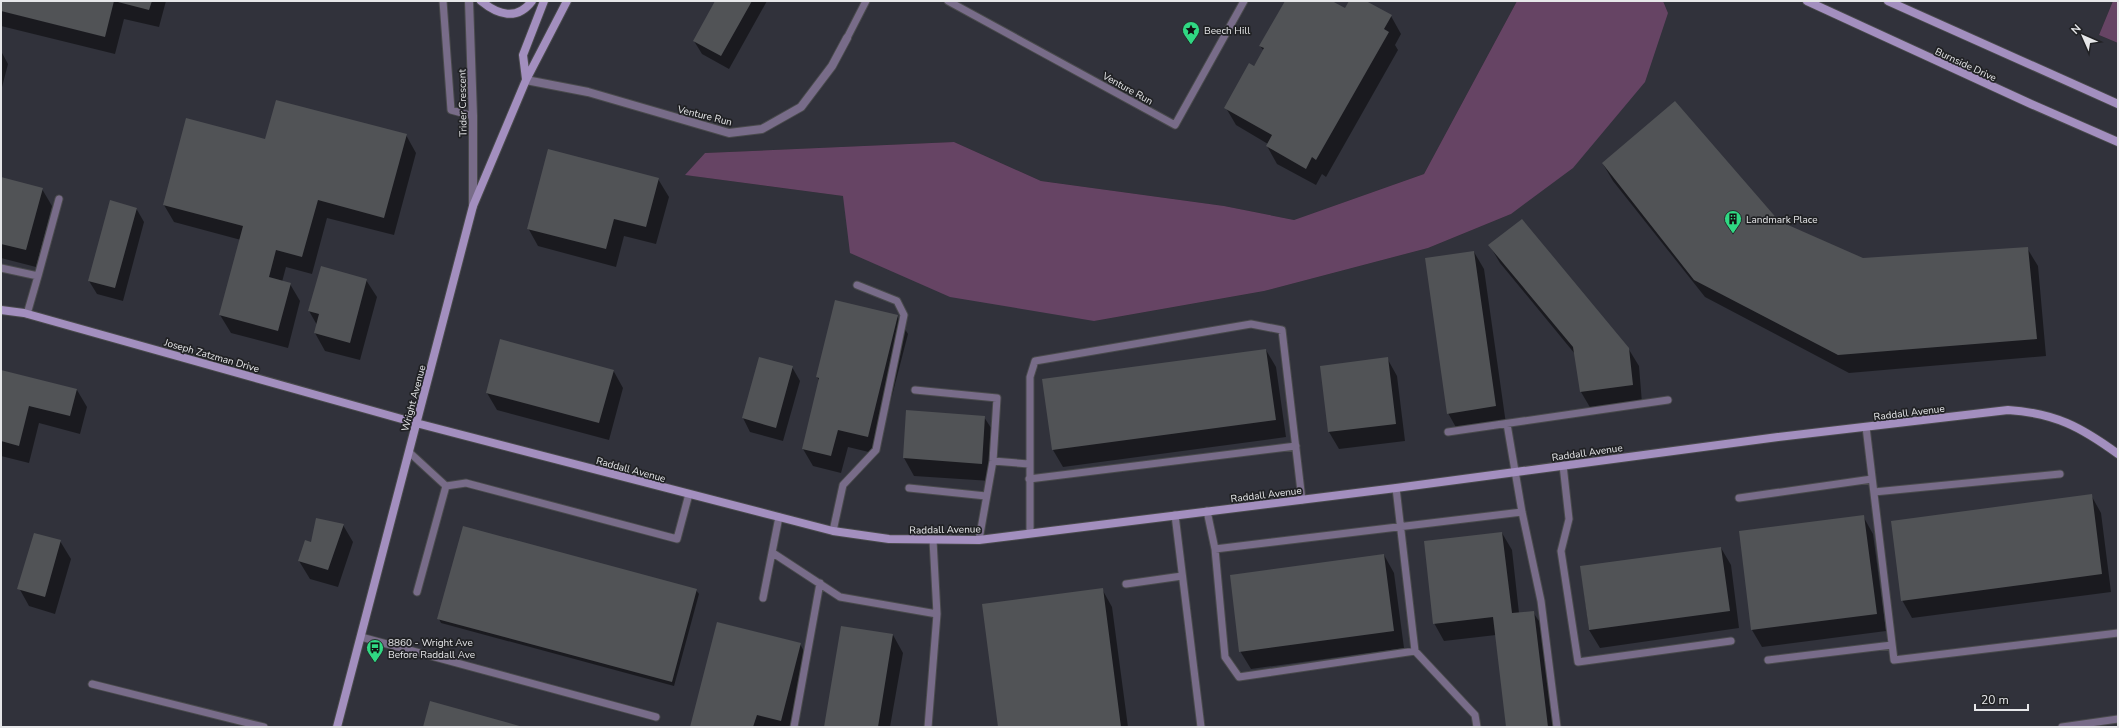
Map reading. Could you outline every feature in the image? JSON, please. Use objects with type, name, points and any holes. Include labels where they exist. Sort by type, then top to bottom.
[{"type":"street","name":"Trider Crescent","points":[[469,1],[473,116],[473,206]]},
{"type":"street","points":[[481,1],[493,11],[509,14],[526,8],[532,1]]},
{"type":"street","name":"Wright Avenue","points":[[526,80],[523,55],[544,1]]},
{"type":"street","name":"Wright Avenue","points":[[337,727],[473,206],[526,80],[567,1]]},
{"type":"street","name":"Burnside Drive","points":[[1807,1],[2030,104],[2118,142]]},
{"type":"street","points":[[1888,1],[2118,104]]},
{"type":"street","name":"Venture Run","points":[[526,80],[588,92],[729,134],[762,129],[801,107],[832,66],[847,38]]},
{"type":"street","name":"Joseph Zatzman Drive","points":[[1,310],[27,314],[416,423]]},
{"type":"street","name":"Raddall Avenue","points":[[416,423],[833,532],[889,539],[933,540],[979,540],[1030,532],[1207,512],[1563,465],[2008,410],[2029,411],[2066,422],[2088,432],[2118,454]]},
{"type":"lane","points":[[443,1],[452,110],[473,116]]},
{"type":"lane","name":"Venture Run","points":[[847,38],[866,1]]},
{"type":"lane","name":"Venture Run","points":[[948,1],[1175,125],[1244,1]]},
{"type":"lane","points":[[27,314],[59,199]]},
{"type":"lane","points":[[1,268],[38,276]]},
{"type":"lane","points":[[833,532],[843,485],[876,450],[904,315],[897,301],[857,285]]},
{"type":"lane","points":[[1030,532],[1030,377],[1035,361],[1251,324],[1282,330],[1302,500]]},
{"type":"lane","points":[[916,390],[997,398],[993,461],[979,540]]},
{"type":"lane","points":[[1448,432],[1668,400]]},
{"type":"lane","points":[[1507,424],[1522,512],[1541,601],[1557,727]]},
{"type":"lane","points":[[1866,427],[1894,660],[2118,633]]},
{"type":"lane","points":[[1029,480],[1296,446]]},
{"type":"lane","points":[[409,452],[446,486],[466,484],[677,539],[689,494]]},
{"type":"lane","points":[[993,461],[1029,464]]},
{"type":"lane","points":[[1563,465],[1569,519],[1562,552],[1578,662],[1731,641]]},
{"type":"lane","points":[[1874,492],[2060,474]]},
{"type":"lane","points":[[1739,498],[1872,479]]},
{"type":"lane","points":[[417,592],[446,486]]},
{"type":"lane","points":[[909,488],[986,496]]},
{"type":"lane","points":[[1396,488],[1415,651],[1475,715],[1477,727]]},
{"type":"lane","points":[[1207,512],[1215,549],[1225,657],[1239,677],[1415,651]]},
{"type":"lane","points":[[1215,549],[1522,512]]},
{"type":"lane","points":[[1175,515],[1201,727]]},
{"type":"lane","points":[[763,598],[779,518]]},
{"type":"lane","points":[[928,727],[937,614],[933,540]]},
{"type":"lane","points":[[773,553],[840,597],[937,614]]},
{"type":"lane","points":[[1126,584],[1182,576]]},
{"type":"lane","points":[[794,727],[820,583]]},
{"type":"lane","points":[[361,637],[656,718]]},
{"type":"lane","points":[[1768,660],[1892,645]]},
{"type":"lane","points":[[92,684],[264,727]]},
{"type":"lane","points":[[2062,727],[2118,719]]},
{"type":"shaded area","points":[[1,1],[1517,1],[1424,174],[1294,220],[1224,206],[1041,181],[954,142],[705,153],[686,175],[843,196],[1094,321],[1264,291],[1428,248],[1511,214],[1668,13],[1663,1],[2113,1],[2099,35],[2118,43],[2118,727],[1,727]]},
{"type":"shaded area","points":[[1517,1],[1663,1],[1668,13],[1645,82],[1573,168],[1511,214],[1428,248],[1264,291],[1094,321],[950,297],[850,253],[843,196],[685,175],[705,153],[954,142],[1041,181],[1224,206],[1294,220],[1424,174]]},
{"type":"shaded area","points":[[2113,1],[2118,1],[2118,43],[2099,35]]},
{"type":"building","points":[[1,1],[114,1],[105,37],[1,11]]},
{"type":"building","points":[[114,1],[152,1],[149,10]]},
{"type":"building","points":[[715,1],[752,1],[721,56],[693,41]]},
{"type":"building","points":[[1285,1],[1332,1],[1345,8],[1349,1],[1366,1],[1392,15],[1384,29],[1389,32],[1316,160],[1312,157],[1306,169],[1266,146],[1272,135],[1224,108],[1249,63],[1254,66],[1264,48],[1259,46]]},
{"type":"building","points":[[276,100],[407,134],[384,218],[318,200],[302,257],[276,250],[269,277],[291,283],[278,331],[219,315],[243,226],[163,205],[186,118],[265,139]]},
{"type":"building","name":"Landmark Place","points":[[1675,101],[1779,221],[1863,258],[2028,247],[2037,339],[1838,355],[1694,280],[1602,163]]},
{"type":"building","points":[[548,149],[659,178],[646,227],[614,219],[606,249],[527,229]]},
{"type":"building","points":[[1,177],[43,188],[26,250],[1,244]]},
{"type":"building","points":[[110,200],[137,208],[115,288],[88,281]]},
{"type":"building","points":[[1522,219],[1629,348],[1633,385],[1580,392],[1573,347],[1488,245]]},
{"type":"building","points":[[1474,251],[1496,406],[1447,414],[1425,258]]},
{"type":"building","points":[[321,266],[367,279],[350,343],[314,333],[319,314],[308,311]]},
{"type":"building","points":[[835,300],[898,315],[868,437],[838,430],[831,456],[802,449],[819,378],[816,377]]},
{"type":"building","points":[[500,339],[614,370],[599,423],[486,393]]},
{"type":"building","points":[[1266,349],[1276,420],[1052,450],[1042,379]]},
{"type":"building","points":[[759,357],[793,366],[776,428],[742,418]]},
{"type":"building","points":[[1388,357],[1396,424],[1328,432],[1320,366]]},
{"type":"building","points":[[1,370],[77,389],[70,416],[29,406],[19,446],[1,441]]},
{"type":"building","points":[[906,410],[985,416],[982,464],[903,458]]},
{"type":"building","points":[[2092,494],[2102,574],[1901,601],[1891,521]]},
{"type":"building","points":[[1864,515],[1877,614],[1751,630],[1739,531]]},
{"type":"building","points":[[316,518],[344,524],[328,570],[298,561],[305,540],[311,542]]},
{"type":"building","points":[[463,526],[697,589],[672,682],[437,619]]},
{"type":"building","points":[[1502,532],[1512,613],[1534,611],[1548,727],[1506,727],[1493,617],[1433,624],[1424,541]]},
{"type":"building","points":[[34,533],[61,540],[45,597],[17,589]]},
{"type":"building","points":[[1721,547],[1730,611],[1589,630],[1580,566]]},
{"type":"building","points":[[1384,554],[1394,631],[1239,652],[1230,575]]},
{"type":"building","points":[[1103,588],[1121,727],[998,727],[982,604]]},
{"type":"building","points":[[717,622],[801,643],[781,721],[757,715],[753,727],[690,727]]},
{"type":"building","points":[[841,626],[893,634],[878,727],[824,727]]},
{"type":"building","points":[[430,701],[523,727],[423,727]]},
{"type":"place","name":"Beech Hill","points":[[1191,45]]},
{"type":"place","name":"Landmark Place","points":[[1733,234]]},
{"type":"place","name":"8860 - Wright Ave Before Raddall Ave","points":[[375,663]]}]
